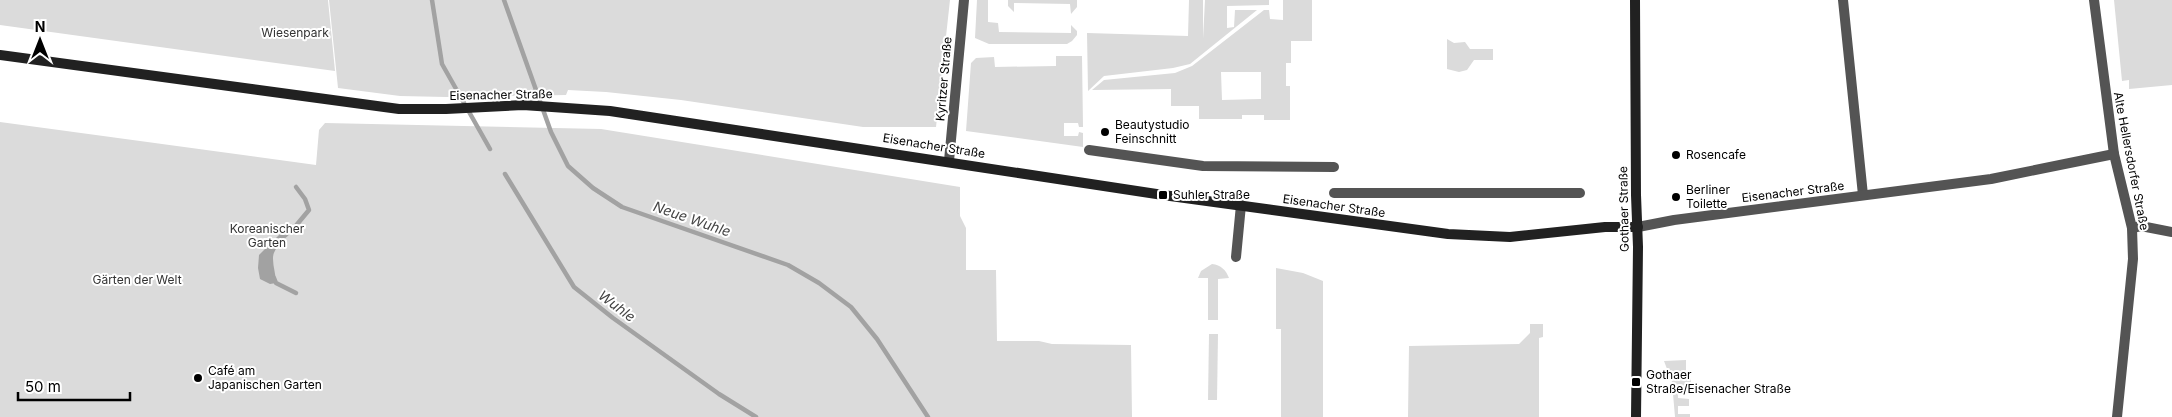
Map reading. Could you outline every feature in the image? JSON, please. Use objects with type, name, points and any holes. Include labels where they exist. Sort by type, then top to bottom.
[{"type":"street","name":"Kyritzer Straße","points":[[949,161],[964,0]]},
{"type":"street","name":"Gothaer Straße","points":[[1635,0],[1636,195],[1638,227],[1636,417]]},
{"type":"street","name":"Eisenacher Straße","points":[[1843,0],[1863,195]]},
{"type":"street","name":"Alte Hellersdorfer Straße","points":[[2094,0],[2114,154],[2132,228],[2132,259],[2117,417]]},
{"type":"street","name":"Eisenacher Straße","points":[[0,55],[399,109],[446,109],[523,105],[619,112],[1241,205],[1448,234],[1484,236],[1539,235],[1606,228],[1638,227],[1674,220],[1991,179],[2114,154]]},
{"type":"street","points":[[1089,150],[1203,166],[1334,167]]},
{"type":"street","name":"Eisenacher Straße","points":[[1334,193],[1580,193]]},
{"type":"street","points":[[1236,257],[1241,205]]},
{"type":"street","points":[[2132,228],[2141,226],[2172,232]]},
{"type":"green space","name":"Wiesenpark","points":[[0,0],[328,0],[335,71],[0,25]]},
{"type":"green space","points":[[329,0],[950,0],[936,127],[863,127],[681,100],[606,92],[568,90],[566,95],[446,97],[400,96],[338,88]]},
{"type":"green space","points":[[977,0],[988,0],[988,22],[998,23],[999,32],[1071,33],[1071,25],[1077,31],[1077,35],[1067,44],[989,44],[975,38]]},
{"type":"green space","points":[[1008,0],[1077,0],[1077,7],[1071,14],[1070,4],[1014,3],[1014,12],[1008,6]]},
{"type":"green space","points":[[1189,0],[1203,0],[1203,39],[1205,0],[1269,0],[1269,5],[1227,6],[1227,28],[1234,27],[1235,10],[1257,10],[1190,64],[1173,68],[1104,76],[1088,91],[1087,33],[1188,36]]},
{"type":"green space","points":[[1283,0],[1312,0],[1312,41],[1291,41],[1291,63],[1286,63],[1286,86],[1290,86],[1290,120],[1264,120],[1264,115],[1242,115],[1242,119],[1199,119],[1199,106],[1171,106],[1171,89],[1092,90],[1104,80],[1175,73],[1192,66],[1264,10],[1269,10],[1270,19],[1283,20]],"holes":[[[1221,72],[1261,72],[1261,99],[1222,100]]]},
{"type":"green space","points":[[2114,0],[2172,0],[2172,85],[2129,89],[2129,80],[2122,81]]},
{"type":"green space","points":[[1447,39],[1454,43],[1465,42],[1470,49],[1493,49],[1493,60],[1474,60],[1467,70],[1459,72],[1447,69]]},
{"type":"green space","points":[[1056,56],[1082,56],[1083,127],[1079,127],[1078,123],[1064,123],[1064,136],[1078,136],[1079,132],[1083,133],[1083,147],[966,131],[971,63],[976,58],[994,57],[995,67],[1056,66]]},
{"type":"green space","points":[[0,122],[316,165],[319,130],[325,123],[601,129],[960,187],[960,216],[966,228],[966,270],[996,270],[997,341],[1131,345],[1132,417],[0,417]]},
{"type":"green space","points":[[1212,264],[1223,268],[1229,278],[1218,279],[1218,320],[1208,320],[1208,278],[1198,278],[1201,271]]},
{"type":"green space","points":[[1276,268],[1303,273],[1323,281],[1323,417],[1281,417],[1281,329],[1276,329]]},
{"type":"green space","points":[[1530,324],[1543,324],[1543,337],[1539,338],[1539,417],[1408,417],[1409,346],[1519,344],[1530,333]]},
{"type":"green space","points":[[1209,334],[1218,334],[1217,400],[1208,400]]},
{"type":"green space","points":[[1686,360],[1686,378],[1691,378],[1691,392],[1678,392],[1678,398],[1689,399],[1689,406],[1678,406],[1678,414],[1690,414],[1690,417],[1675,417],[1672,382],[1664,361]]},
{"type":"shaded area","points":[[298,225],[279,246],[274,255],[276,283],[270,284],[260,279],[258,268],[259,255],[284,230]]},
{"type":"waterway","name":"Wuhle","points":[[432,0],[442,64],[490,149]]},
{"type":"waterway","name":"Neue Wuhle","points":[[504,0],[551,132],[568,166],[593,188],[622,207],[788,265],[819,283],[851,307],[877,339],[928,417]]},
{"type":"waterway","name":"Wuhle","points":[[505,174],[574,287],[613,318],[719,394],[756,417]]},
{"type":"waterway","points":[[294,228],[309,210],[305,199],[296,187]]},
{"type":"waterway","points":[[274,278],[276,283],[296,293]]},
{"type":"place","name":"Beautystudio Feinschnitt","points":[[1105,132]]},
{"type":"place","name":"Rosencafe","points":[[1676,155]]},
{"type":"place","name":"Suhler Straße","points":[[1163,195]]},
{"type":"place","name":"Berliner Toilette","points":[[1676,197]]},
{"type":"place","name":"Café am Japanischen Garten","points":[[198,378]]},
{"type":"place","name":"Gothaer Straße/Eisenacher Straße","points":[[1636,382]]},
{"type":"park label","name":"Koreanischer Garten","points":[[267,236]]},
{"type":"park label","name":"Gärten der Welt","points":[[137,280]]}]
